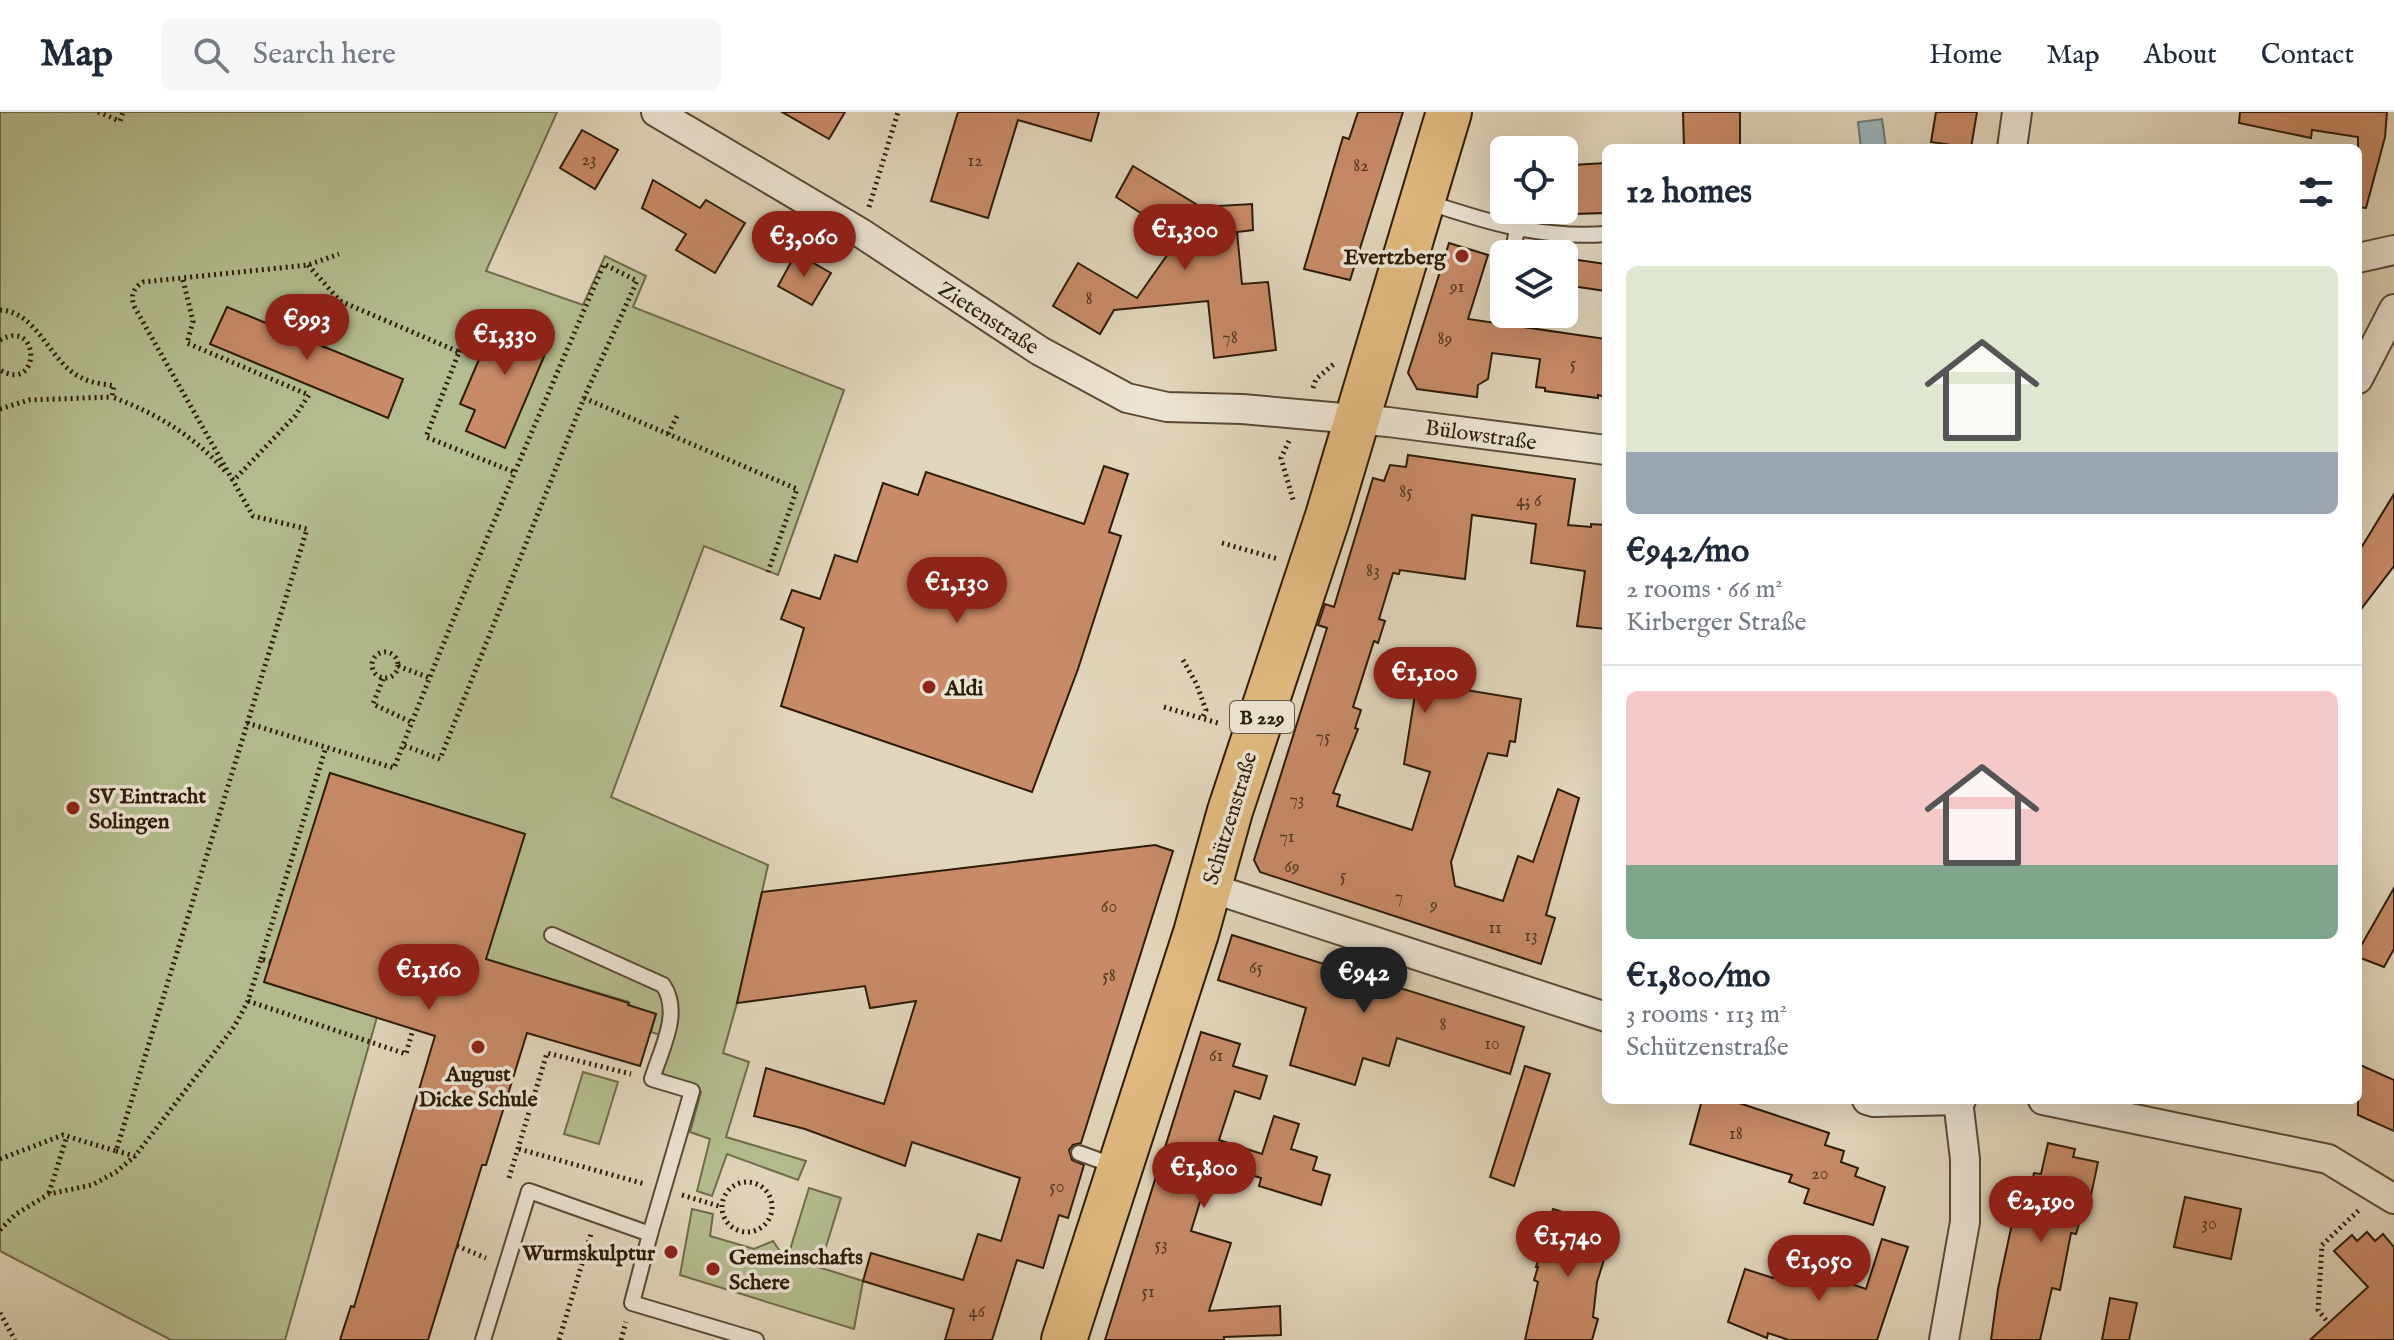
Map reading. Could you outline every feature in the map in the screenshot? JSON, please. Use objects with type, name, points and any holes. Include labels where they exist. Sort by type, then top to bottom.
[{"type":"main road","name":"Schützenstraße","points":[[1064,1340],[1196,933],[1230,811],[1328,516],[1449,112]]},
{"type":"street","name":"Zietenstraße","points":[[656,112],[861,233],[1040,351],[1127,398],[1167,407],[1357,419]]},
{"type":"street","points":[[2013,144],[2017,112]]},
{"type":"street","points":[[2362,257],[2394,250]]},
{"type":"street","points":[[2362,371],[2394,309]]},
{"type":"street","name":"Bülowstraße","points":[[1357,419],[1602,450]]},
{"type":"street","points":[[1208,887],[1602,1016]]},
{"type":"street","points":[[1944,1340],[1965,1222],[1965,1159],[1959,1104]]},
{"type":"street","points":[[2062,1104],[2328,1159],[2387,1195]]},
{"type":"lane","points":[[1422,201],[1517,230],[1577,236],[1602,234]]},
{"type":"lane","points":[[1515,240],[1517,230]]},
{"type":"lane","points":[[552,935],[663,985],[671,997],[673,1012],[652,1079],[692,1091],[632,1303],[756,1340]]},
{"type":"lane","points":[[1079,1153],[1119,1167]]},
{"type":"lane","points":[[483,1340],[529,1191],[650,1234]]},
{"type":"path","points":[[98,112],[120,121],[123,112]]},
{"type":"path","points":[[861,233],[898,112]]},
{"type":"path","points":[[116,1151],[307,529],[253,516],[131,299],[137,286],[143,282],[308,265],[339,254]]},
{"type":"path","points":[[247,723],[394,768],[411,722],[514,472],[604,264],[637,281],[584,398],[440,759],[403,745]]},
{"type":"path","points":[[308,265],[340,301],[459,352]]},
{"type":"path","points":[[183,280],[193,321],[187,343],[309,395],[295,416],[234,480]]},
{"type":"path","points":[[324,348],[340,301]]},
{"type":"path","points":[[0,310],[13,311],[29,322],[63,363],[81,378],[114,386],[112,397]]},
{"type":"path","points":[[29,345],[38,334]]},
{"type":"path","points":[[0,340],[13,335],[25,340],[32,357],[27,369],[12,375],[0,370]]},
{"type":"path","points":[[483,349],[463,342],[426,437],[514,472]]},
{"type":"path","points":[[0,409],[29,400],[112,397],[150,413],[184,433],[208,452],[234,480]]},
{"type":"path","points":[[584,398],[797,489],[768,572]]},
{"type":"path","points":[[668,434],[678,414]]},
{"type":"path","points":[[1222,543],[1279,559]]},
{"type":"path","points":[[382,652],[391,653],[398,666],[392,676],[383,679],[372,668],[374,656],[382,652]]},
{"type":"path","points":[[1183,660],[1206,710],[1202,719]]},
{"type":"path","points":[[398,666],[430,678]]},
{"type":"path","points":[[383,679],[373,704],[411,722]]},
{"type":"path","points":[[1164,707],[1226,726]]},
{"type":"path","points":[[0,1230],[16,1214],[49,1194],[92,1185],[116,1172],[135,1156],[234,1027],[248,1001],[326,747]]},
{"type":"path","points":[[261,959],[271,962]]},
{"type":"path","points":[[248,1001],[406,1054],[413,1029]]},
{"type":"path","points":[[652,1079],[547,1053],[519,1149],[722,1207]]},
{"type":"path","points":[[0,1159],[63,1135],[135,1156]]},
{"type":"path","points":[[49,1194],[67,1136]]},
{"type":"path","points":[[750,1181],[765,1188],[773,1203],[770,1219],[751,1232],[743,1232],[728,1224],[722,1207],[727,1191],[750,1181]]},
{"type":"path","points":[[2326,1320],[2318,1310],[2322,1245],[2387,1195]]},
{"type":"path","points":[[559,1340],[596,1216]]},
{"type":"path","points":[[457,1246],[506,1265]]},
{"type":"path","points":[[0,1313],[15,1340]]},
{"type":"green space","points":[[0,112],[557,112],[486,271],[583,305],[605,256],[646,276],[633,307],[844,390],[778,575],[704,546],[611,797],[768,865],[723,1053],[749,1062],[726,1137],[806,1161],[798,1180],[727,1154],[712,1196],[697,1191],[710,1139],[690,1132],[701,1092],[662,1075],[670,1038],[651,1032],[656,1014],[628,1005],[629,1002],[521,970],[484,965],[525,834],[330,773],[265,982],[377,1017],[285,1340],[171,1340],[0,1251]]},
{"type":"green space","points":[[583,1072],[618,1082],[599,1144],[564,1134]]},
{"type":"green space","points":[[809,1188],[841,1198],[821,1263],[789,1253]]},
{"type":"green space","points":[[692,1209],[713,1214],[710,1236],[754,1249],[773,1241],[783,1256],[863,1281],[854,1329],[680,1275]]},
{"type":"water","points":[[1882,119],[1885,144],[1861,144],[1858,122]]},
{"type":"building","points":[[782,112],[845,112],[829,139]]},
{"type":"building","points":[[958,112],[1099,112],[1091,141],[1018,120],[988,218],[931,201]]},
{"type":"building","points":[[1358,112],[1403,112],[1350,280],[1304,269],[1343,137],[1349,139]]},
{"type":"building","points":[[1683,112],[1740,112],[1740,144],[1684,144]]},
{"type":"building","points":[[1936,112],[1977,112],[1972,144],[1931,142]]},
{"type":"building","points":[[2240,112],[2387,112],[2385,137],[2366,208],[2362,208],[2362,144],[2358,144],[2358,137],[2312,130],[2311,138],[2239,123]]},
{"type":"building","points":[[582,130],[618,150],[595,189],[560,168]]},
{"type":"building","points":[[1602,163],[1602,213],[1578,214],[1578,165]]},
{"type":"building","points":[[1133,166],[1201,207],[1252,204],[1253,230],[1237,232],[1242,284],[1268,282],[1276,350],[1214,358],[1208,301],[1114,310],[1100,334],[1053,306],[1078,263],[1137,298],[1179,238],[1116,197]]},
{"type":"building","points":[[653,180],[700,208],[706,200],[745,223],[715,273],[676,250],[686,234],[642,208]]},
{"type":"building","points":[[1449,243],[1488,255],[1468,319],[1490,322],[1490,328],[1530,328],[1602,338],[1602,396],[1598,395],[1598,398],[1545,391],[1545,388],[1536,387],[1540,359],[1492,353],[1488,379],[1478,385],[1477,397],[1417,389],[1408,373]]},
{"type":"building","points":[[796,253],[831,273],[812,305],[778,286]]},
{"type":"building","points":[[1578,260],[1602,263],[1602,290],[1578,287]]},
{"type":"building","points":[[227,307],[403,379],[388,418],[210,344]]},
{"type":"building","points":[[500,310],[554,333],[505,448],[466,431],[475,410],[460,404]]},
{"type":"building","points":[[1408,455],[1575,479],[1568,525],[1602,525],[1602,629],[1577,626],[1585,571],[1531,563],[1536,524],[1472,515],[1465,579],[1400,570],[1399,574],[1393,573],[1379,619],[1385,621],[1378,643],[1374,641],[1353,707],[1361,710],[1355,728],[1358,729],[1333,793],[1340,795],[1337,806],[1412,830],[1430,772],[1404,764],[1417,682],[1521,699],[1515,742],[1510,741],[1507,756],[1488,753],[1451,862],[1455,886],[1503,901],[1518,856],[1533,862],[1558,789],[1579,798],[1546,915],[1555,918],[1541,964],[1260,872],[1254,860],[1327,628],[1318,625],[1325,604],[1334,607],[1373,478],[1384,481],[1390,465],[1406,467]]},
{"type":"building","points":[[1104,466],[1128,474],[1109,532],[1121,536],[1078,669],[1032,792],[781,706],[804,628],[781,619],[792,590],[820,599],[835,555],[857,562],[883,483],[918,495],[926,472],[1084,524]]},
{"type":"building","points":[[2394,494],[2394,566],[2362,608],[2362,546]]},
{"type":"building","name":"August Dicke Schule","points":[[330,773],[525,834],[486,959],[656,1014],[640,1066],[527,1033],[428,1340],[340,1340],[351,1306],[354,1307],[435,1036],[264,982]]},
{"type":"building","points":[[1155,845],[1173,851],[1081,1143],[1069,1150],[1072,1160],[1084,1165],[1068,1218],[1059,1215],[1043,1268],[1017,1260],[992,1340],[945,1340],[954,1309],[863,1281],[871,1253],[963,1280],[978,1234],[1001,1241],[1020,1178],[912,1142],[905,1166],[805,1129],[754,1116],[766,1068],[884,1104],[916,1001],[870,1008],[865,986],[737,1003],[762,892]]},
{"type":"building","points":[[2394,888],[2394,949],[2384,967],[2362,959],[2362,944]]},
{"type":"building","points":[[1232,935],[1524,1027],[1510,1074],[1397,1038],[1389,1066],[1363,1058],[1355,1085],[1290,1065],[1306,1008],[1218,980]]},
{"type":"building","points":[[1201,1032],[1240,1044],[1233,1066],[1267,1076],[1260,1099],[1235,1091],[1219,1140],[1262,1154],[1274,1116],[1299,1124],[1291,1149],[1317,1157],[1313,1170],[1330,1175],[1321,1205],[1259,1186],[1261,1178],[1212,1163],[1191,1231],[1231,1243],[1209,1311],[1280,1306],[1281,1335],[1224,1337],[1224,1340],[1105,1340]]},
{"type":"building","points":[[1525,1066],[1550,1074],[1514,1186],[1490,1177]]},
{"type":"building","points":[[2362,1066],[2394,1080],[2394,1131],[2358,1115],[2358,1104],[2362,1104]]},
{"type":"building","points":[[1701,1104],[1742,1104],[1829,1133],[1825,1145],[1844,1151],[1841,1162],[1858,1168],[1855,1176],[1885,1187],[1873,1225],[1804,1203],[1809,1189],[1789,1182],[1792,1175],[1690,1144]]},
{"type":"building","points":[[2048,1143],[2075,1149],[2073,1157],[2098,1162],[2090,1200],[2086,1199],[2076,1234],[2071,1233],[2060,1290],[2052,1288],[2040,1340],[1991,1340],[2013,1219],[2022,1221],[2034,1173],[2041,1174]]},
{"type":"building","points":[[2185,1197],[2241,1209],[2231,1259],[2174,1247]]},
{"type":"building","points":[[1553,1209],[1614,1228],[1597,1282],[1593,1317],[1598,1319],[1592,1340],[1525,1340],[1538,1282],[1534,1280],[1536,1267]]},
{"type":"building","points":[[2367,1232],[2375,1241],[2383,1234],[2394,1247],[2394,1340],[2310,1340],[2368,1287],[2334,1251],[2352,1235],[2357,1241]]},
{"type":"building","points":[[1882,1239],[1908,1247],[1877,1340],[1789,1340],[1768,1333],[1767,1338],[1728,1322],[1745,1269],[1773,1278],[1775,1272],[1818,1287],[1822,1274],[1866,1289]]},
{"type":"building","points":[[2110,1298],[2137,1303],[2129,1340],[2102,1340]]},
{"type":"place","name":"Evertzberg","points":[[1462,256]]},
{"type":"place","name":"Aldi","points":[[929,687]]},
{"type":"place","name":"SV Eintracht Solingen","points":[[73,808]]},
{"type":"place","name":"August Dicke Schule","points":[[478,1047]]},
{"type":"place","name":"Wurmskulptur","points":[[671,1252]]},
{"type":"place","name":"Gemeinschafts Schere","points":[[713,1269]]}]
